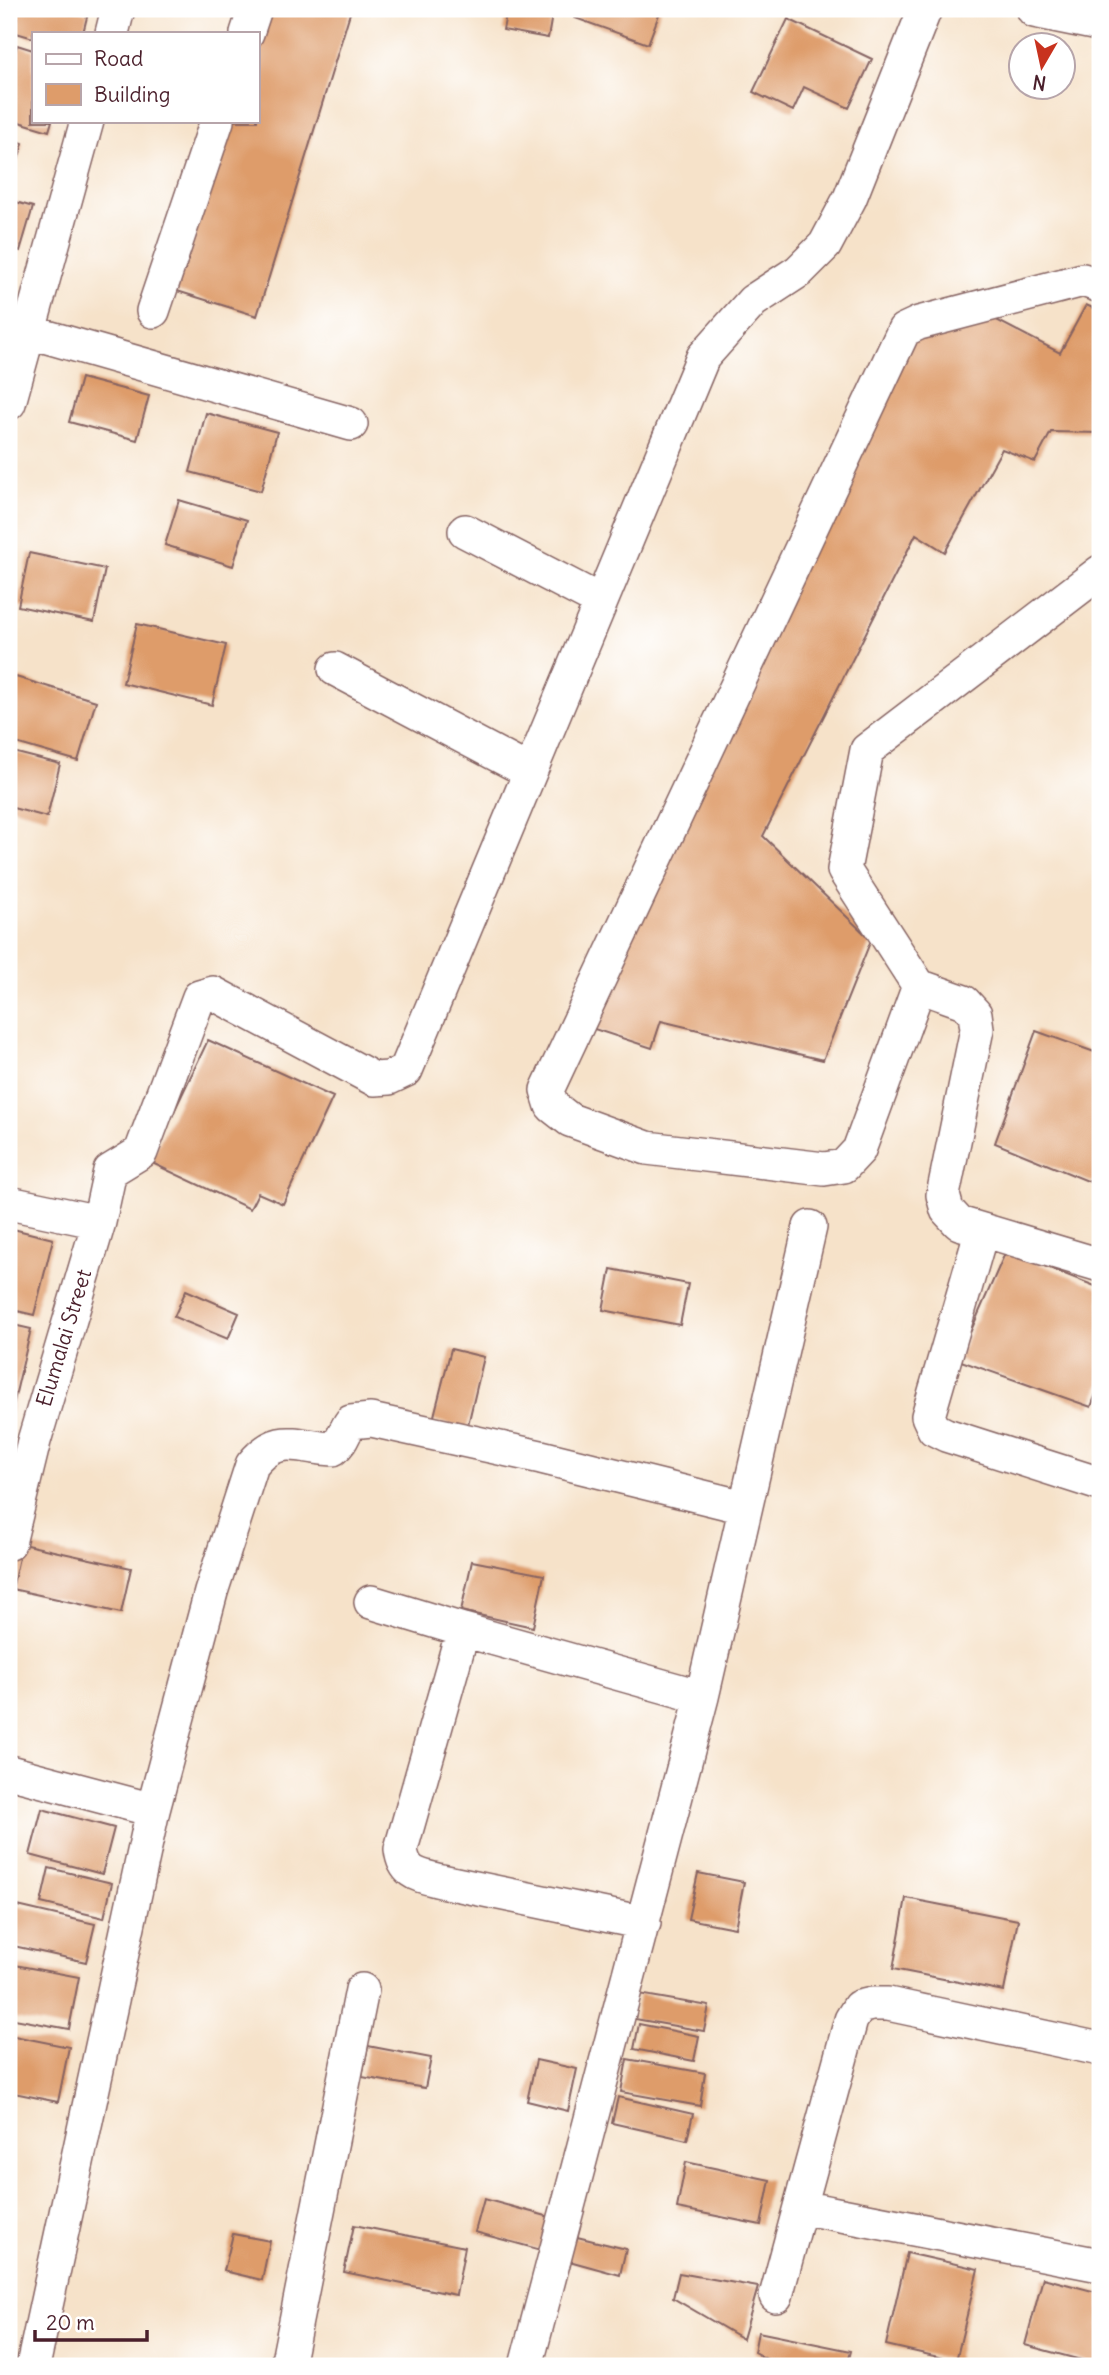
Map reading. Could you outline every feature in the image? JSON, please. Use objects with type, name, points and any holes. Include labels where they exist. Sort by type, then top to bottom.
[{"type":"main road","points":[[1036,9],[1100,22]]},
{"type":"street","points":[[111,32],[118,9]]},
{"type":"street","points":[[247,32],[255,9]]},
{"type":"street","points":[[335,669],[530,772],[702,357],[753,301],[799,271],[825,245],[850,198],[925,9]]},
{"type":"street","points":[[9,403],[19,330],[87,122]]},
{"type":"street","points":[[153,311],[217,122]]},
{"type":"street","points":[[919,986],[859,1150],[844,1166],[824,1169],[647,1148],[570,1120],[552,1106],[547,1090],[904,330],[919,323],[1083,279],[1100,286]]},
{"type":"street","points":[[19,330],[351,424]]},
{"type":"street","points":[[465,531],[600,601]]},
{"type":"street","points":[[1100,572],[867,750],[844,870],[919,986],[964,1002],[975,1014],[977,1029],[943,1195],[947,1210],[959,1223],[1100,1265]]},
{"type":"street","name":"Elumalai Street","points":[[9,1543],[21,1438],[99,1222],[110,1171],[141,1152],[199,997],[213,993],[374,1079],[389,1079],[406,1070],[530,772]]},
{"type":"street","points":[[9,1203],[99,1222]]},
{"type":"street","points":[[526,2366],[702,1697],[810,1227]]},
{"type":"street","points":[[982,1230],[928,1416],[934,1429],[1100,1484]]},
{"type":"street","points":[[33,2366],[153,1810],[211,1592],[252,1465],[260,1455],[276,1446],[293,1442],[333,1449],[341,1444],[345,1430],[351,1422],[371,1420],[541,1457],[744,1507]]},
{"type":"street","points":[[371,1602],[702,1697]]},
{"type":"street","points":[[463,1630],[401,1849],[402,1862],[408,1870],[441,1881],[644,1923]]},
{"type":"street","points":[[9,1772],[153,1810]]},
{"type":"street","points":[[287,2366],[362,1990]]},
{"type":"street","points":[[776,2296],[850,2020],[859,2007],[888,2004],[1100,2049]]},
{"type":"street","points":[[800,2207],[1100,2265]]},
{"type":"building","points":[[19,9],[73,9],[88,13],[83,32],[32,32],[32,38],[13,32]]},
{"type":"building","points":[[260,9],[337,9],[350,13],[257,316],[174,290],[226,122],[259,122],[257,32]]},
{"type":"building","points":[[507,9],[553,9],[548,38],[503,30]]},
{"type":"building","points":[[578,9],[661,9],[648,44],[575,18]]},
{"type":"building","points":[[788,19],[872,59],[849,108],[804,87],[793,111],[753,92]]},
{"type":"building","points":[[17,45],[32,50],[32,122],[52,122],[49,131],[9,119],[9,73]]},
{"type":"building","points":[[9,138],[23,143],[9,190]]},
{"type":"building","points":[[9,200],[33,207],[20,251],[9,247]]},
{"type":"building","points":[[1086,305],[1100,311],[1100,433],[1051,432],[1035,462],[1002,449],[945,552],[916,534],[763,836],[871,940],[823,1060],[661,1021],[652,1048],[585,1026],[909,336],[987,315],[1060,353]]},
{"type":"building","points":[[81,378],[149,396],[137,440],[69,422]]},
{"type":"building","points":[[206,413],[277,432],[261,491],[190,472]]},
{"type":"building","points":[[179,500],[247,520],[233,566],[165,545]]},
{"type":"building","points":[[29,553],[105,569],[94,622],[18,606]]},
{"type":"building","points":[[137,624],[226,645],[212,705],[123,683]]},
{"type":"building","points":[[9,675],[96,701],[78,761],[9,741]]},
{"type":"building","points":[[9,751],[60,764],[47,817],[9,807]]},
{"type":"building","points":[[1036,1031],[1100,1054],[1100,1186],[995,1143]]},
{"type":"building","points":[[208,1040],[333,1097],[283,1204],[258,1193],[250,1209],[150,1162]]},
{"type":"building","points":[[9,1228],[53,1239],[34,1315],[9,1309]]},
{"type":"building","points":[[1006,1251],[1100,1288],[1100,1383],[1091,1407],[958,1360]]},
{"type":"building","points":[[611,1269],[688,1284],[680,1325],[603,1310]]},
{"type":"building","points":[[186,1290],[239,1313],[228,1339],[174,1317]]},
{"type":"building","points":[[9,1324],[31,1329],[10,1418],[9,1418]]},
{"type":"building","points":[[451,1349],[484,1357],[467,1429],[433,1420]]},
{"type":"building","points":[[22,1544],[131,1568],[121,1613],[12,1589]]},
{"type":"building","points":[[472,1561],[544,1575],[533,1627],[461,1611]]},
{"type":"building","points":[[42,1809],[114,1828],[102,1874],[30,1855]]},
{"type":"building","points":[[49,1868],[112,1883],[104,1918],[41,1903]]},
{"type":"building","points":[[698,1873],[744,1882],[735,1928],[688,1919]]},
{"type":"building","points":[[906,1898],[1018,1920],[1004,1991],[893,1969]]},
{"type":"building","points":[[9,1904],[95,1924],[86,1962],[9,1945]]},
{"type":"building","points":[[15,1965],[79,1977],[69,2029],[9,2018]]},
{"type":"building","points":[[639,1994],[709,2006],[704,2031],[635,2019]]},
{"type":"building","points":[[639,2024],[699,2036],[694,2061],[634,2049]]},
{"type":"building","points":[[9,2035],[69,2047],[58,2102],[9,2092]]},
{"type":"building","points":[[368,2046],[431,2058],[425,2088],[362,2077]]},
{"type":"building","points":[[627,2059],[705,2073],[700,2106],[621,2092]]},
{"type":"building","points":[[536,2060],[577,2069],[568,2111],[527,2101]]},
{"type":"building","points":[[618,2097],[693,2114],[687,2140],[612,2123]]},
{"type":"building","points":[[686,2162],[770,2180],[761,2225],[677,2208]]},
{"type":"building","points":[[484,2199],[550,2217],[541,2250],[475,2232]]},
{"type":"building","points":[[354,2225],[465,2247],[456,2295],[344,2272]]},
{"type":"building","points":[[233,2234],[270,2241],[262,2280],[224,2271]]},
{"type":"building","points":[[569,2235],[626,2249],[620,2275],[562,2259]]},
{"type":"building","points":[[907,2253],[978,2269],[956,2361],[886,2345]]},
{"type":"building","points":[[679,2273],[758,2287],[743,2339],[673,2298]]},
{"type":"building","points":[[1043,2278],[1100,2293],[1100,2349],[1096,2364],[1025,2345]]},
{"type":"building","points":[[758,2332],[851,2351],[847,2366],[779,2366],[754,2352]]}]
